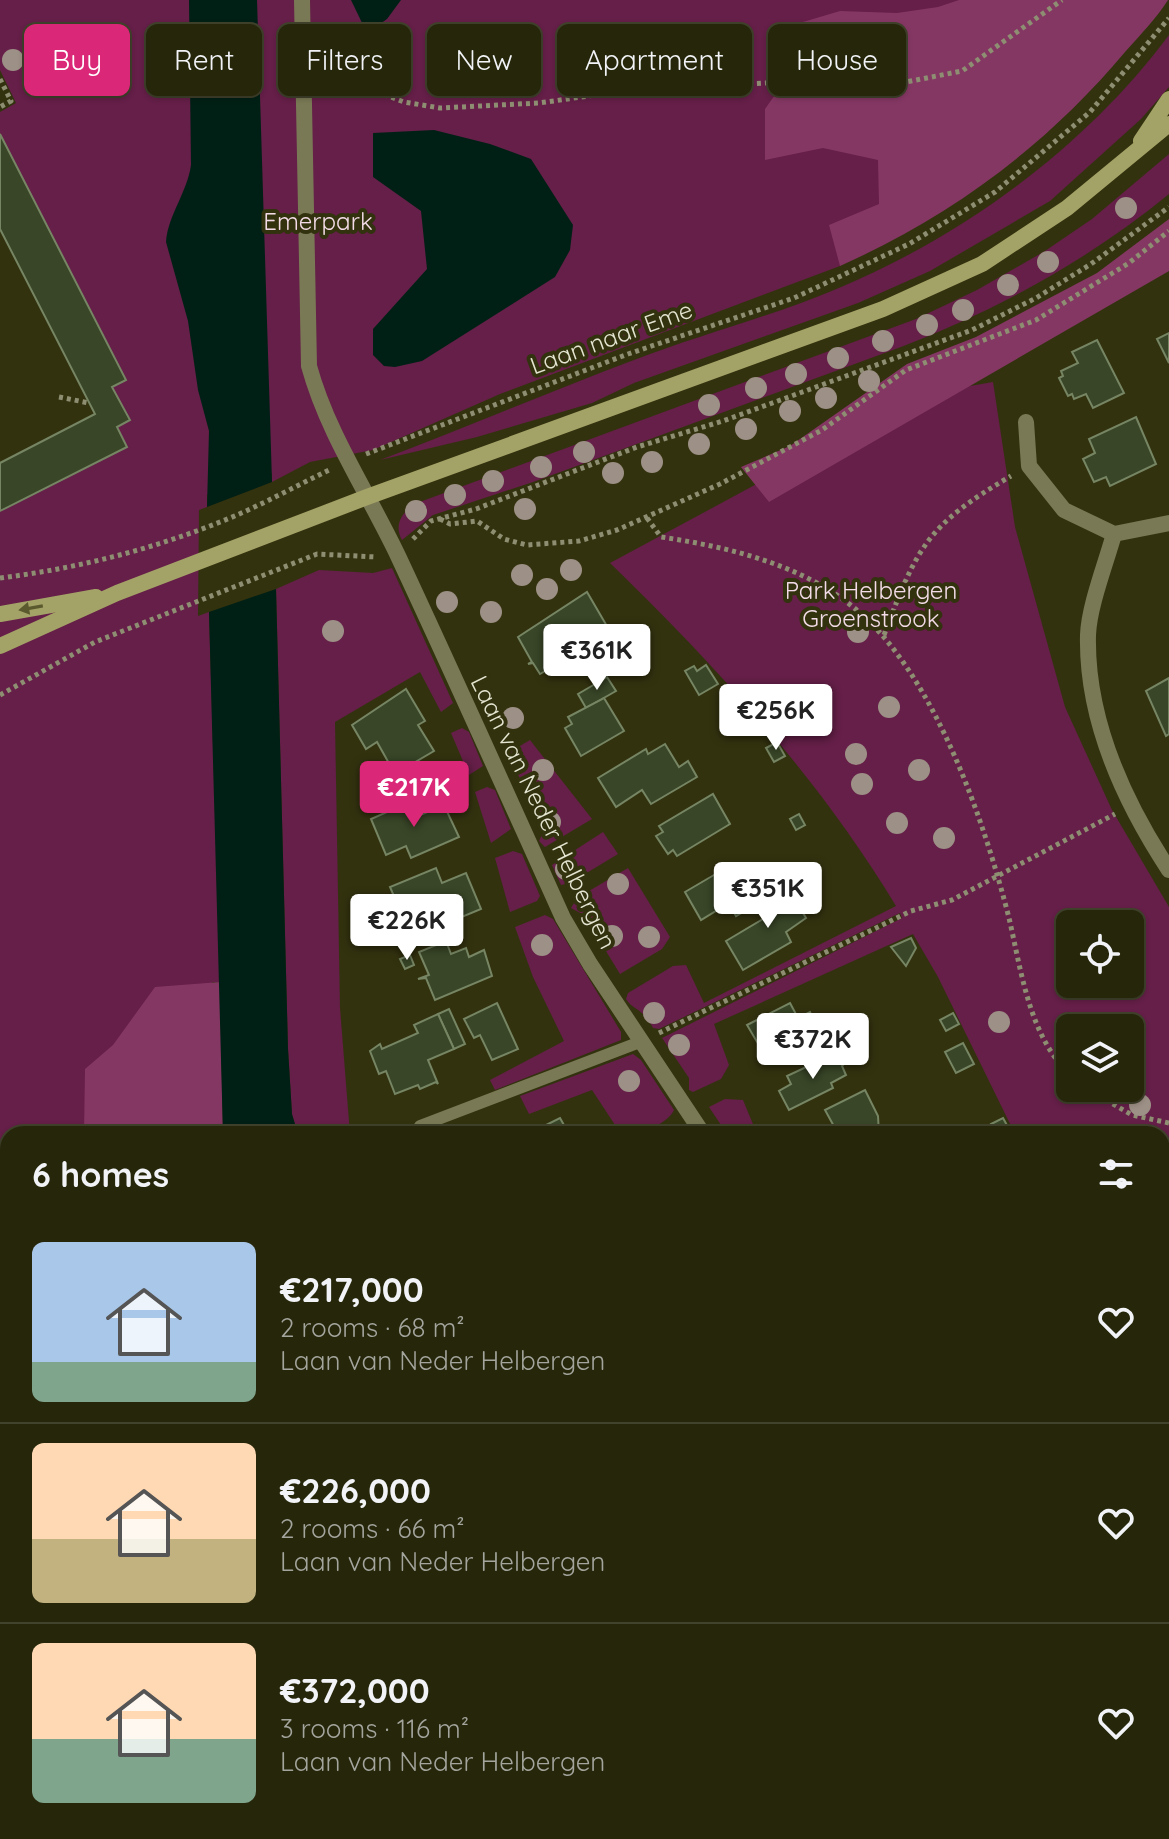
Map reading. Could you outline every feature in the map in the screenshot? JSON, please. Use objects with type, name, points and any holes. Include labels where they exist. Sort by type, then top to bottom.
[{"type":"street","name":"Laan van Neder Helbergen","points":[[302,0],[303,24]]},
{"type":"street","name":"Laan van Neder Helbergen","points":[[305,96],[309,366],[347,461],[395,550],[563,918],[640,1042],[698,1126]]},
{"type":"street","points":[[1133,152],[1169,99]]},
{"type":"street","points":[[0,646],[117,593],[367,497],[883,309],[982,264],[1067,208],[1169,124]]},
{"type":"street","points":[[1026,422],[1029,466],[1064,510],[1114,534],[1169,523]]},
{"type":"street","points":[[1114,534],[1088,633],[1094,710],[1130,806],[1169,870]]},
{"type":"street","points":[[0,614],[117,593]]},
{"type":"lane","points":[[420,1126],[640,1042]]},
{"type":"path","points":[[388,96],[440,108],[539,103],[610,93],[709,86],[844,79],[896,84],[962,71],[1062,0]]},
{"type":"path","name":"Laan naar Eme","points":[[0,578],[82,566],[152,546],[237,515],[347,461],[628,354],[794,298],[909,244],[995,192],[1090,112],[1169,18]]},
{"type":"path","points":[[0,79],[11,101],[0,107]]},
{"type":"path","points":[[0,695],[95,642],[317,554],[373,558],[408,544],[431,521],[476,509],[637,447],[723,421],[972,330],[1036,298],[1091,264],[1169,207]]},
{"type":"path","points":[[439,518],[450,524],[477,521],[504,539],[527,545],[579,541],[647,518],[822,430],[906,370],[1036,320],[1129,263],[1169,231]]},
{"type":"path","points":[[59,397],[89,403]]},
{"type":"path","points":[[884,635],[916,555],[939,527],[964,504],[1029,466]]},
{"type":"path","points":[[647,518],[661,537],[740,553],[779,565],[852,606],[884,635],[951,750],[998,876],[1033,1011],[1056,1057]]},
{"type":"path","points":[[640,1042],[911,911],[952,900],[1130,806]]},
{"type":"path","points":[[1109,1102],[1132,1115],[1169,1123]]},
{"type":"green space","name":"Emerpark","points":[[0,0],[1162,0],[840,266],[500,394],[373,450],[310,462],[272,482],[272,473],[207,495],[207,507],[199,510],[198,616],[209,612],[220,982],[212,982],[215,1126],[0,1126],[0,511],[126,447],[117,427],[129,420],[112,387],[126,379],[0,134],[0,112],[16,103],[0,70]]},
{"type":"green space","points":[[1169,35],[1169,87],[1141,119],[1050,201],[930,271],[858,303],[634,383],[592,403],[477,437],[380,460],[634,360],[801,303],[854,282],[906,256],[1004,195],[1050,159],[1094,121]]},
{"type":"green space","points":[[1169,154],[1169,194],[1074,262],[1007,300],[901,347],[533,482],[433,515],[402,540],[399,534],[401,518],[417,503],[916,319],[977,290],[1045,251],[1092,219]]},
{"type":"green space","name":"Park Helbergen Groenstrook","points":[[993,382],[1015,527],[1065,707],[1112,810],[1169,907],[1169,1126],[1011,1126],[938,977],[913,934],[714,1024],[729,1065],[721,1079],[693,1092],[689,1090],[689,1078],[662,1038],[902,918],[900,913],[659,1029],[653,1028],[626,999],[628,993],[673,966],[686,965],[704,1003],[896,906],[800,768],[689,643],[610,563],[924,394]]},
{"type":"green space","points":[[392,568],[453,703],[441,712],[420,672],[335,722],[340,1008],[349,1126],[295,1126],[288,1049],[276,589],[319,570],[373,573]]},
{"type":"green space","points":[[462,728],[469,732],[483,766],[469,775],[451,733]]},
{"type":"green space","points":[[530,740],[592,819],[545,847],[539,841],[544,831],[508,753]]},
{"type":"green space","points":[[487,787],[495,790],[511,829],[491,843],[475,792]]},
{"type":"green space","points":[[603,832],[618,854],[570,883],[561,885],[552,865]]},
{"type":"green space","points":[[513,851],[522,854],[540,896],[537,901],[510,912],[495,858]]},
{"type":"green space","points":[[628,868],[670,937],[662,949],[620,974],[584,915],[571,908],[577,898]]},
{"type":"green space","points":[[545,915],[553,919],[621,1032],[621,1040],[495,1090],[490,1080],[564,1041],[533,977],[515,927]]},
{"type":"green space","points":[[633,1054],[641,1060],[674,1110],[654,1126],[616,1126],[592,1090],[529,1114],[520,1096]]},
{"type":"green space","points":[[725,1099],[743,1100],[754,1126],[722,1126],[709,1107]]},
{"type":"shaded area","points":[[189,0],[257,0],[258,24],[189,24]]},
{"type":"shaded area","points":[[351,0],[401,0],[380,24],[363,24]]},
{"type":"shaded area","points":[[959,0],[1168,0],[1095,86],[1030,148],[995,176],[921,225],[840,266],[829,225],[879,204],[878,160],[823,148],[765,160],[765,109],[774,96],[906,96],[906,24],[802,24],[840,11],[897,13],[938,7]]},
{"type":"shaded area","points":[[190,96],[260,96],[272,482],[207,507],[209,431],[198,390],[188,321],[166,242],[191,165]]},
{"type":"shaded area","points":[[434,130],[490,144],[531,159],[573,225],[570,250],[555,277],[422,361],[395,367],[384,366],[373,355],[373,329],[427,269],[421,211],[373,177],[373,133]]},
{"type":"shaded area","points":[[1169,219],[1169,271],[769,502],[741,467],[790,446],[907,364],[976,337],[1097,273]]},
{"type":"shaded area","points":[[276,589],[288,1049],[292,1114],[296,1126],[223,1126],[209,612]]},
{"type":"shaded area","points":[[220,982],[223,1126],[84,1126],[85,1069],[113,1045],[155,987]]},
{"type":"building","points":[[0,134],[126,380],[112,387],[130,420],[117,427],[127,447],[0,511],[0,463],[95,414],[0,229]]},
{"type":"building","points":[[1169,333],[1169,363],[1157,339]]},
{"type":"building","points":[[1097,340],[1124,393],[1093,408],[1086,394],[1074,399],[1072,394],[1068,396],[1059,378],[1063,376],[1061,371],[1078,363],[1072,352]]},
{"type":"building","points":[[1136,417],[1156,464],[1110,486],[1106,477],[1094,482],[1083,459],[1095,453],[1089,439]]},
{"type":"building","points":[[587,592],[615,640],[576,663],[573,655],[540,674],[533,663],[528,664],[532,662],[518,637]]},
{"type":"building","points":[[637,628],[642,636],[625,646],[620,637]]},
{"type":"building","points":[[706,665],[718,684],[699,695],[685,671],[694,666],[697,671]]},
{"type":"building","points":[[607,677],[616,691],[586,708],[578,694]]},
{"type":"building","points":[[1169,678],[1169,734],[1166,736],[1146,691]]},
{"type":"building","points":[[406,689],[425,721],[418,725],[434,751],[395,774],[377,742],[366,749],[352,725]]},
{"type":"building","points":[[604,698],[624,731],[581,756],[565,728],[572,724],[568,717]]},
{"type":"building","points":[[777,742],[785,756],[774,762],[766,748]]},
{"type":"building","points":[[665,744],[679,767],[688,761],[697,777],[651,804],[642,790],[616,807],[598,778],[646,749],[648,754]]},
{"type":"building","points":[[430,765],[437,778],[422,784],[416,773]]},
{"type":"building","points":[[713,794],[730,824],[677,856],[673,850],[668,854],[656,836],[663,832],[659,826]]},
{"type":"building","points":[[412,801],[418,816],[444,805],[459,837],[411,858],[406,846],[386,855],[371,819]]},
{"type":"building","points":[[799,814],[805,825],[796,830],[790,819]]},
{"type":"building","points":[[731,865],[746,891],[755,886],[764,900],[736,916],[729,903],[701,920],[685,892]]},
{"type":"building","points":[[436,868],[442,883],[466,873],[481,909],[428,931],[422,915],[405,922],[390,887]]},
{"type":"building","points":[[788,887],[806,918],[786,932],[791,942],[743,970],[726,941],[768,916],[760,903]]},
{"type":"building","points":[[911,938],[916,948],[906,966],[891,947]]},
{"type":"building","points":[[446,941],[451,954],[466,948],[469,957],[484,950],[492,976],[435,1000],[426,978],[418,979],[429,975],[419,952]]},
{"type":"building","points":[[410,955],[414,965],[405,969],[400,959]]},
{"type":"building","points":[[497,1003],[518,1049],[492,1060],[480,1035],[474,1038],[464,1019]]},
{"type":"building","points":[[790,1003],[798,1018],[810,1012],[821,1035],[783,1054],[778,1044],[763,1052],[747,1025]]},
{"type":"building","points":[[449,1009],[465,1044],[454,1049],[438,1014]]},
{"type":"building","points":[[953,1013],[959,1024],[946,1031],[940,1020]]},
{"type":"building","points":[[438,1014],[454,1049],[428,1060],[438,1084],[436,1082],[420,1089],[418,1085],[395,1094],[386,1071],[379,1074],[370,1051],[380,1044],[382,1049],[418,1033],[414,1025]]},
{"type":"building","points":[[841,1029],[850,1047],[812,1065],[803,1048]]},
{"type":"building","points":[[963,1043],[974,1064],[956,1073],[945,1052]]},
{"type":"building","points":[[836,1053],[844,1064],[846,1075],[831,1083],[833,1088],[789,1110],[779,1091],[791,1084],[787,1076]]},
{"type":"building","points":[[865,1090],[878,1116],[879,1126],[834,1126],[825,1110]]},
{"type":"building","points":[[560,1118],[564,1126],[544,1126]]},
{"type":"building","points":[[1003,1118],[1007,1126],[992,1126]]}]
